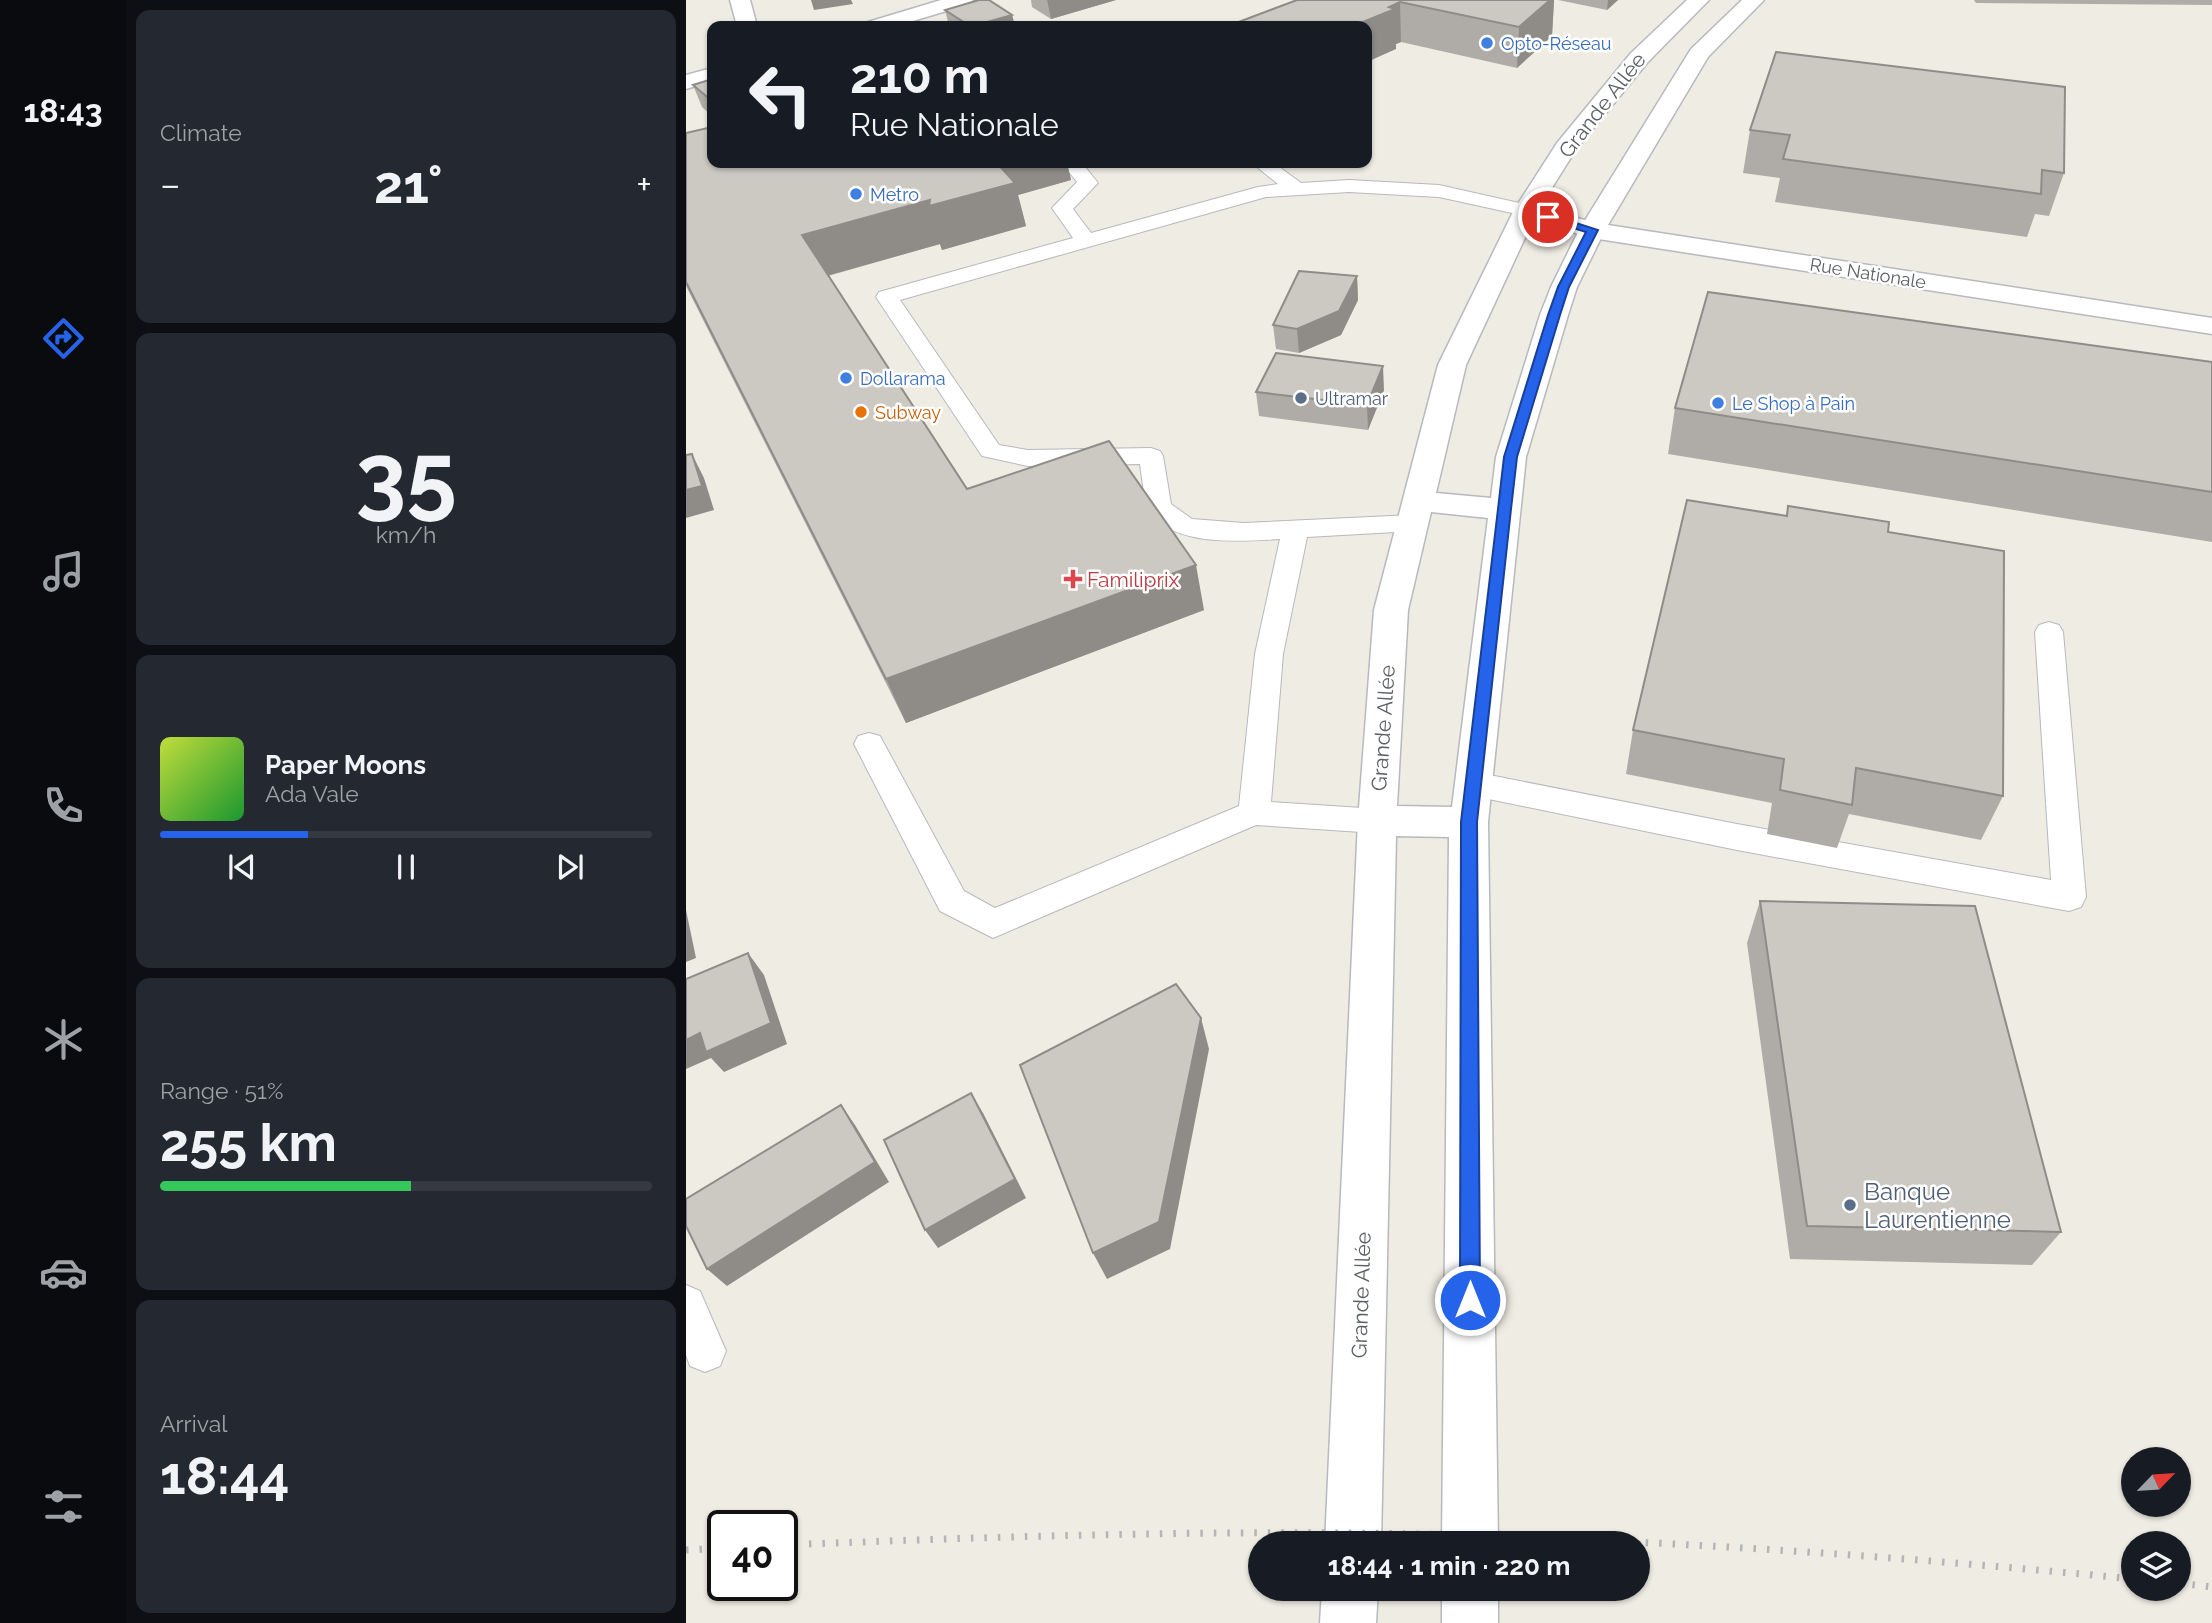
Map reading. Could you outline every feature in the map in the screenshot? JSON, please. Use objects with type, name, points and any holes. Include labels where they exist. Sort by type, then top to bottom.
[{"type":"street","points":[[740,0],[746,21]]},
{"type":"street","points":[[892,21],[963,0]]},
{"type":"street","name":"Grande Allée","points":[[1353,1531],[1377,821],[1391,611],[1452,365],[1526,210],[1565,148],[1650,44],[1699,0]]},
{"type":"street","points":[[1471,1531],[1472,803],[1511,457],[1554,315],[1564,287],[1592,230],[1699,54],[1754,0]]},
{"type":"street","points":[[1650,44],[1699,54]]},
{"type":"street","points":[[686,82],[707,76]]},
{"type":"street","name":"Rue Nationale","points":[[1526,210],[1592,230],[2212,326]]},
{"type":"street","points":[[1416,512],[1504,509]]},
{"type":"street","points":[[1377,821],[1472,803]]},
{"type":"street","points":[[1348,1623],[1349,1601]]},
{"type":"street","points":[[1470,1601],[1470,1623]]},
{"type":"lane","points":[[1076,168],[1088,183],[1062,208],[1086,241]]},
{"type":"lane","points":[[1269,168],[1297,189]]},
{"type":"lane","points":[[1416,512],[1295,529],[1244,532],[1186,527],[1158,508],[1151,456],[1028,458],[991,452],[887,298],[1265,191],[1349,186],[1439,191],[1526,210]]},
{"type":"lane","points":[[1254,813],[1269,654],[1295,529]]},
{"type":"lane","points":[[1472,803],[1737,837],[2069,897],[2049,632]]},
{"type":"lane","points":[[869,744],[952,901],[993,924],[1254,813],[1377,821]]},
{"type":"lane","points":[[686,1305],[705,1351]]},
{"type":"building","points":[[979,0],[989,0],[1012,15],[991,21],[962,21],[945,10]]},
{"type":"building","points":[[1297,0],[1550,0],[1519,27],[1400,2],[1389,7],[1395,9],[1365,21],[1241,21]]},
{"type":"building","points":[[1776,52],[2065,87],[2064,173],[2042,170],[2041,194],[1783,159],[1790,135],[1750,130]]},
{"type":"building","points":[[707,81],[707,97],[693,85]]},
{"type":"building","points":[[707,128],[707,168],[1002,168],[1015,183],[929,206],[930,200],[802,235],[967,489],[1109,441],[1196,565],[886,679],[686,282],[686,133]]},
{"type":"building","points":[[1299,271],[1357,276],[1339,311],[1297,329],[1273,325]]},
{"type":"building","points":[[1708,292],[2212,362],[2212,492],[1675,408]]},
{"type":"building","points":[[1276,353],[1383,366],[1367,405],[1256,392]]},
{"type":"building","points":[[692,454],[702,486],[686,490],[686,455]]},
{"type":"building","points":[[1687,500],[1787,516],[1788,506],[1889,522],[1888,532],[2004,551],[2003,796],[1856,768],[1852,805],[1780,790],[1784,759],[1633,730]]},
{"type":"building","points":[[1760,901],[1975,906],[2061,1232],[1807,1226]]},
{"type":"building","points":[[748,953],[771,1023],[706,1052],[700,1033],[686,1040],[686,979]]},
{"type":"building","points":[[1176,984],[1201,1018],[1159,1222],[1093,1253],[1020,1065]]},
{"type":"building","points":[[971,1093],[1015,1179],[925,1230],[884,1140]]},
{"type":"building","points":[[841,1105],[875,1162],[707,1269],[686,1226],[686,1199]]},
{"type":"railway","points":[[798,1544],[1122,1534],[1462,1535],[1798,1551],[2121,1578]]},
{"type":"railway","points":[[686,1550],[707,1549]]},
{"type":"railway","points":[[2191,1584],[2212,1587]]},
{"type":"place","name":"Opto-Réseau","points":[[1487,43]]},
{"type":"place","name":"Metro","points":[[856,194]]},
{"type":"place","name":"Dollarama","points":[[846,378]]},
{"type":"place","name":"Ultramar","points":[[1301,398]]},
{"type":"place","name":"Le Shop à Pain","points":[[1718,403]]},
{"type":"place","name":"Subway","points":[[861,412]]},
{"type":"place","name":"Familiprix","points":[[1073,579]]},
{"type":"place","name":"Banque Laurentienne","points":[[1850,1205]]},
{"type":"route","points":[[1470,1300],[1469,822],[1504,509],[1511,457],[1554,315],[1564,287],[1592,230],[1548,217]]}]
